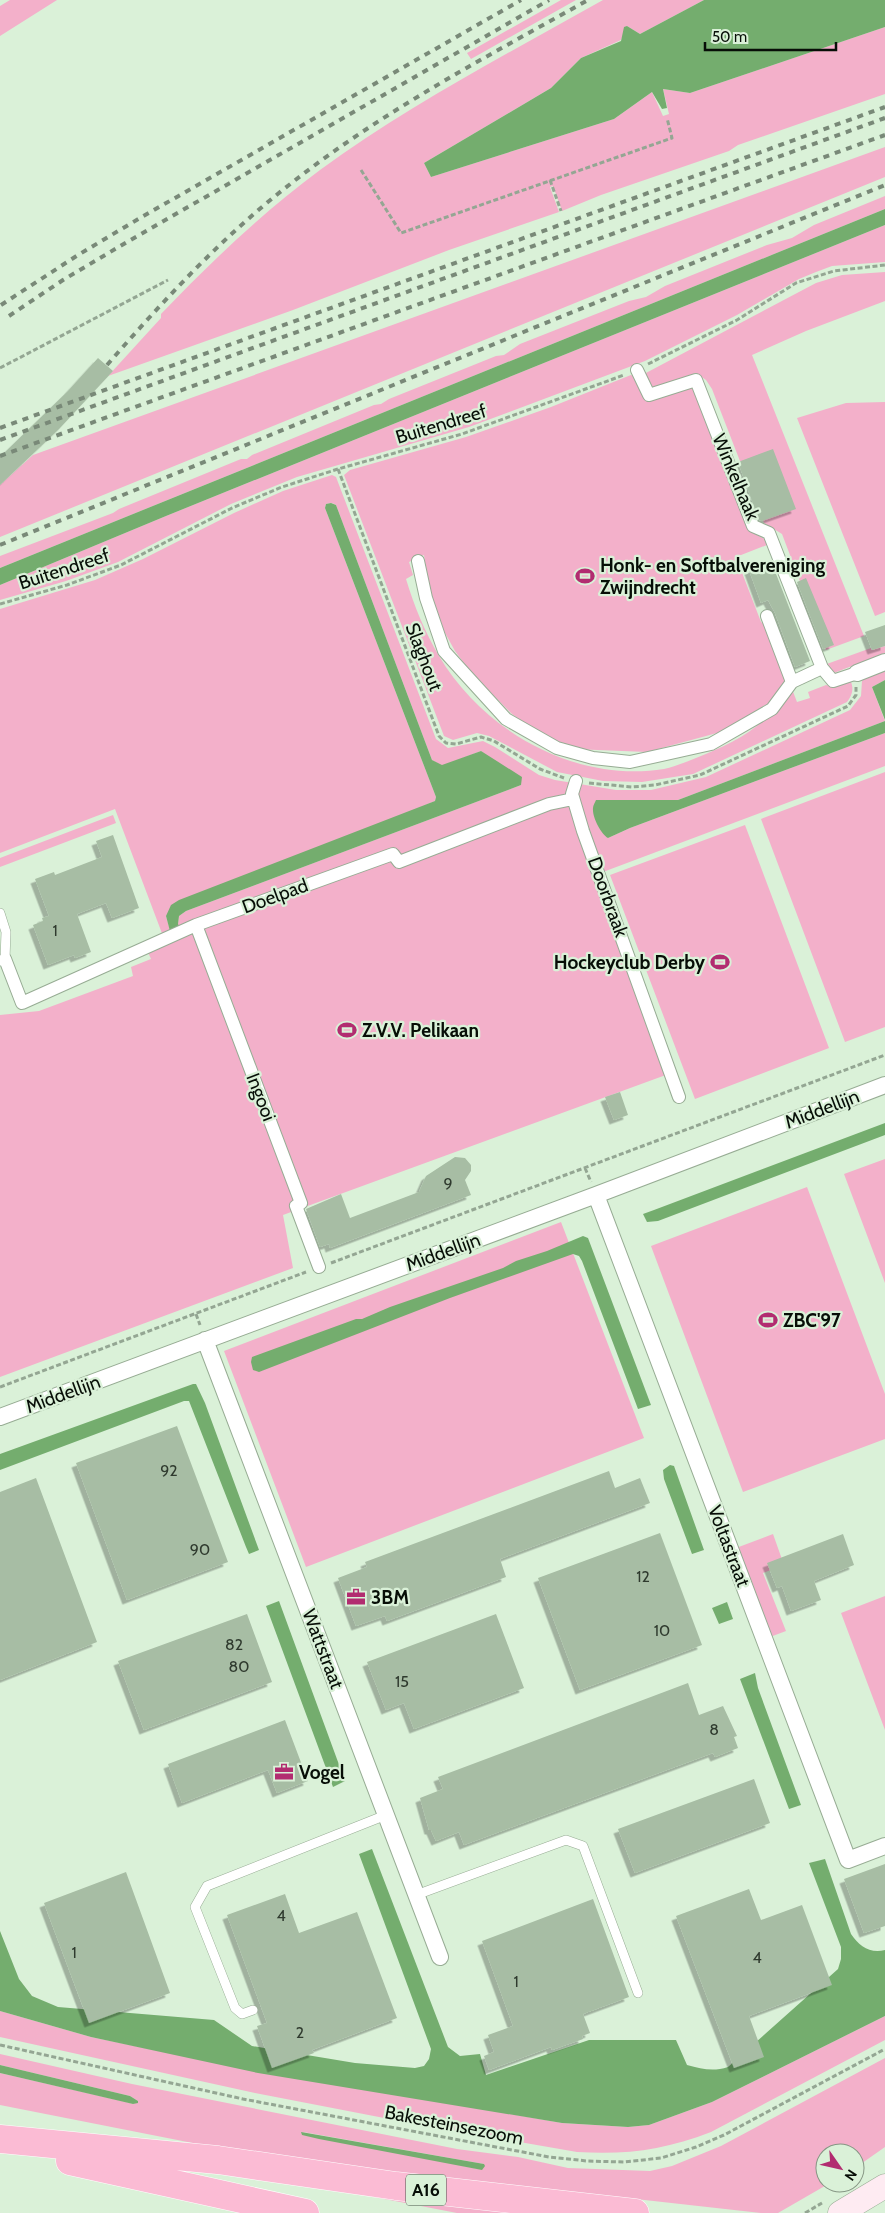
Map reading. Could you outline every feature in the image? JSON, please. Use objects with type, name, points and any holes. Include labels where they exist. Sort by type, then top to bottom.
[{"type":"highway","name":"A16","points":[[0,2139],[218,2160],[406,2187],[635,2213]]},
{"type":"highway","points":[[0,2145],[305,2213]]},
{"type":"main road","points":[[840,2213],[878,2191]]},
{"type":"street","name":"Winkelhaak","points":[[639,369],[649,395],[696,380],[753,526],[769,533],[822,668]]},
{"type":"street","points":[[418,561],[426,598],[444,651],[506,719],[557,748],[593,758],[630,762],[711,744],[772,709],[792,682],[822,668],[833,681],[885,662]]},
{"type":"street","points":[[767,616],[792,682]]},
{"type":"street","name":"Doorbraak","points":[[576,781],[572,794],[573,799],[679,1096]]},
{"type":"street","name":"Doelpad","points":[[2,960],[22,1003],[196,925],[393,854],[399,862],[548,804],[573,799]]},
{"type":"street","name":"Ingooi","points":[[196,925],[301,1204],[296,1206],[319,1268]]},
{"type":"street","name":"Middellijn","points":[[0,1417],[885,1085]]},
{"type":"street","name":"Voltastraat","points":[[596,1195],[848,1860],[885,1846]]},
{"type":"street","name":"Wattstraat","points":[[205,1340],[440,1957]]},
{"type":"lane","points":[[0,913],[6,932],[2,960]]},
{"type":"lane","points":[[253,2010],[242,2014],[234,2008],[195,1907],[207,1886],[386,1815]]},
{"type":"lane","points":[[416,1895],[566,1840],[583,1846],[638,1993]]},
{"type":"path","points":[[361,170],[401,233],[672,138],[667,118]]},
{"type":"path","points":[[550,180],[561,211]]},
{"type":"path","name":"Buitendreef","points":[[0,604],[92,577],[142,556],[232,508],[282,487],[462,434],[639,369],[737,320],[796,283],[834,271],[885,265]]},
{"type":"path","points":[[0,368],[168,280]]},
{"type":"path","name":"Slaghout","points":[[338,469],[439,736],[446,743],[456,744],[481,737],[494,741],[540,770],[554,775]]},
{"type":"path","points":[[0,1387],[885,1055]]},
{"type":"path","name":"Bakesteinsezoom","points":[[0,2045],[243,2099],[530,2154],[587,2161],[624,2162],[661,2158],[713,2140],[885,2049]]},
{"type":"shaded area","points":[[10,0],[57,0],[0,36],[0,6]]},
{"type":"shaded area","points":[[561,0],[576,0],[471,59],[467,53]]},
{"type":"shaded area","points":[[603,0],[704,0],[640,34],[627,26],[621,40],[581,58],[551,88],[424,163],[431,177],[614,119],[652,92],[663,116],[669,114],[663,89],[690,93],[885,27],[885,94],[738,145],[729,151],[601,195],[562,211],[553,186],[550,187],[559,212],[449,250],[293,310],[108,376],[161,318],[161,314],[218,257],[278,203],[320,170],[423,102]]},
{"type":"shaded area","points":[[704,0],[885,0],[885,27],[690,93],[663,89],[667,108],[662,109],[652,92],[614,119],[431,177],[424,163],[551,88],[581,58],[621,41],[624,27],[627,26],[640,34]]},
{"type":"shaded area","points":[[885,147],[885,177],[0,537],[0,485],[33,455]]},
{"type":"shaded area","points":[[885,196],[885,209],[0,568],[0,556],[113,513],[241,459],[247,459],[252,455],[496,356],[504,355],[520,344],[629,301],[646,297],[665,286],[767,245],[792,238],[814,225]]},
{"type":"shaded area","points":[[885,209],[885,225],[0,585],[0,568]]},
{"type":"shaded area","points":[[885,225],[885,262],[832,266],[816,272],[799,279],[737,315],[645,361],[469,427],[297,477],[231,504],[118,562],[66,581],[0,600],[0,585]]},
{"type":"shaded area","points":[[885,272],[885,301],[806,331],[752,355],[864,636],[826,650],[782,534],[764,523],[712,389],[706,380],[696,373],[651,389],[644,374],[816,283],[842,275]]},
{"type":"shaded area","name":"Honk- en Softbalvereniging Zwijndrecht","points":[[631,375],[636,377],[648,401],[691,385],[748,530],[772,543],[736,557],[761,622],[768,627],[797,702],[810,698],[808,692],[826,685],[833,687],[851,682],[852,692],[847,702],[693,774],[642,782],[603,781],[557,772],[489,736],[477,733],[453,740],[444,736],[344,475],[350,470],[466,437],[551,407]],"holes":[[[424,555],[428,587],[439,622],[455,651],[472,674],[512,714],[542,735],[573,749],[647,752],[717,733],[765,705],[767,716],[752,730],[734,741],[696,758],[664,769],[631,771],[598,768],[566,759],[535,746],[507,729],[481,708],[458,683],[429,638],[416,609],[406,579],[413,575],[409,562]]]},
{"type":"shaded area","name":"Honk- en Softbalvereniging Zwijndrecht","points":[[885,402],[885,612],[875,616],[797,418],[846,403]]},
{"type":"shaded area","points":[[332,475],[336,477],[436,739],[448,748],[483,741],[539,775],[555,780],[616,790],[651,790],[706,777],[850,710],[861,696],[862,681],[866,675],[885,668],[885,680],[872,687],[885,721],[678,800],[596,800],[608,838],[630,828],[885,733],[885,766],[603,872],[674,1072],[283,1215],[293,1268],[0,1377],[0,1015],[39,1011],[133,976],[131,967],[151,959],[144,943],[163,936],[115,809],[0,853],[0,609],[95,580],[143,559],[234,513],[283,491]],"holes":[[[332,503],[336,505],[432,760],[442,766],[481,751],[521,785],[186,911],[179,916],[178,924],[171,934],[166,916],[435,801],[436,797],[325,508],[326,504]]]},
{"type":"shaded area","points":[[326,504],[336,505],[432,760],[442,765],[481,751],[522,777],[521,785],[186,911],[179,916],[178,924],[181,930],[171,935],[166,916],[171,905],[179,900],[435,801],[436,797],[325,508]]},
{"type":"shaded area","points":[[885,646],[885,653],[834,673],[824,665],[871,648],[872,650]]},
{"type":"shaded area","points":[[885,680],[885,720],[872,687]]},
{"type":"shaded area","points":[[885,721],[885,733],[630,828],[608,838],[595,820],[593,807],[596,800],[678,800]]},
{"type":"shaded area","points":[[885,772],[885,1027],[845,1042],[761,819]]},
{"type":"shaded area","points":[[113,815],[116,823],[0,867],[0,858]]},
{"type":"shaded area","name":"Hockeyclub Derby","points":[[745,825],[829,1048],[695,1099],[610,875]]},
{"type":"shaded area","points":[[885,1123],[885,1135],[658,1221],[647,1222],[643,1214],[654,1210]]},
{"type":"shaded area","name":"ZBC'97","points":[[885,1159],[885,1283],[844,1174]]},
{"type":"shaded area","name":"ZBC'97","points":[[807,1187],[885,1394],[885,1439],[743,1492],[651,1246]]},
{"type":"shaded area","points":[[561,1222],[644,1438],[306,1567],[224,1351]]},
{"type":"shaded area","points":[[583,1236],[588,1238],[651,1405],[638,1409],[582,1261],[579,1256],[573,1254],[450,1298],[259,1372],[253,1370],[252,1357],[503,1268],[516,1261]]},
{"type":"shaded area","points":[[196,1384],[205,1403],[259,1550],[249,1554],[189,1401],[184,1401],[0,1470],[0,1454]]},
{"type":"shaded area","points":[[670,1465],[674,1466],[704,1550],[692,1554],[664,1479],[663,1470]]},
{"type":"shaded area","points":[[773,1534],[784,1565],[763,1573],[786,1631],[770,1637],[736,1548]]},
{"type":"shaded area","points":[[885,1596],[885,1730],[841,1613]]},
{"type":"shaded area","points":[[279,1601],[345,1781],[333,1787],[266,1606]]},
{"type":"shaded area","points":[[727,1602],[733,1619],[719,1624],[712,1608]]},
{"type":"shaded area","points":[[755,1673],[758,1688],[801,1805],[789,1809],[740,1679]]},
{"type":"shaded area","points":[[372,1849],[448,2047],[460,2056],[480,2054],[486,2075],[589,2040],[676,2040],[687,2065],[712,2070],[728,2067],[838,1969],[841,1959],[841,1947],[809,1863],[825,1859],[851,1934],[865,1948],[874,1951],[885,1950],[885,2016],[712,2102],[649,2125],[628,2127],[562,2123],[258,2073],[91,2037],[0,2011],[0,1931],[19,1979],[32,1996],[58,2007],[214,2020],[252,2046],[355,2063],[415,2068],[424,2066],[429,2059],[431,2049],[359,1854]]},
{"type":"shaded area","points":[[0,2011],[91,2037],[174,2054],[562,2123],[628,2127],[649,2125],[712,2102],[885,2016],[885,2040],[711,2132],[677,2143],[645,2150],[595,2153],[577,2152],[410,2123],[255,2093],[0,2037]]},
{"type":"shaded area","points":[[0,2054],[132,2084],[457,2149],[518,2157],[568,2168],[650,2171],[672,2166],[721,2146],[885,2058],[885,2147],[865,2161],[865,2143],[815,2143],[815,2192],[778,2213],[761,2213],[269,2158],[0,2105],[0,2073],[133,2104],[138,2101],[130,2096],[0,2065]],"holes":[[[301,2132],[484,2164],[478,2169]]]},
{"type":"shaded area","points":[[0,2065],[130,2096],[138,2101],[138,2103],[133,2104],[0,2073]]},
{"type":"shaded area","points":[[301,2132],[484,2164],[485,2166],[482,2170],[319,2139],[302,2135]]},
{"type":"shaded area","points":[[368,2193],[512,2213],[457,2213],[369,2196]]},
{"type":"building","points":[[98,358],[113,371],[59,429],[0,485],[0,457],[68,391]]},
{"type":"building","points":[[773,449],[796,509],[762,521],[759,520],[738,462]]},
{"type":"building","points":[[771,561],[810,661],[795,667],[775,613],[768,600],[761,603],[749,570]]},
{"type":"building","points":[[806,578],[834,645],[823,649],[797,582]]},
{"type":"building","points":[[885,625],[885,646],[872,650],[865,632]]},
{"type":"building","points":[[113,835],[139,908],[112,918],[106,903],[77,914],[91,952],[75,958],[74,955],[48,965],[33,925],[43,921],[42,918],[49,916],[35,879],[54,872],[55,875],[102,857],[96,841]]},
{"type":"building","points":[[620,1092],[628,1115],[614,1120],[605,1097]]},
{"type":"building","points":[[455,1157],[465,1158],[471,1165],[471,1171],[465,1180],[471,1195],[330,1248],[329,1244],[320,1247],[306,1209],[341,1194],[350,1218],[419,1192],[426,1176]]},
{"type":"building","points":[[177,1426],[228,1562],[127,1600],[76,1463]]},
{"type":"building","points":[[609,1471],[615,1488],[640,1478],[650,1503],[500,1559],[506,1577],[387,1621],[385,1616],[356,1626],[338,1578],[367,1567],[365,1562]]},
{"type":"building","points":[[36,1478],[97,1642],[0,1680],[0,1492]]},
{"type":"building","points":[[660,1533],[702,1645],[580,1690],[538,1578]]},
{"type":"building","points":[[843,1534],[854,1565],[814,1581],[821,1600],[791,1611],[782,1586],[777,1588],[767,1563]]},
{"type":"building","points":[[247,1614],[272,1682],[144,1730],[118,1661]]},
{"type":"building","points":[[496,1614],[524,1688],[414,1729],[404,1703],[386,1710],[367,1662]]},
{"type":"building","points":[[688,1683],[699,1715],[723,1706],[737,1736],[734,1737],[738,1748],[715,1757],[713,1753],[464,1845],[459,1832],[436,1841],[431,1830],[429,1830],[420,1798],[443,1789],[438,1777]]},
{"type":"building","points":[[285,1720],[308,1781],[277,1793],[268,1770],[182,1803],[168,1764]]},
{"type":"building","points":[[754,1779],[770,1823],[635,1873],[618,1829]]},
{"type":"building","points":[[885,1864],[885,1926],[864,1933],[844,1879]]},
{"type":"building","points":[[126,1872],[170,1993],[89,2023],[44,1903]]},
{"type":"building","points":[[749,1889],[761,1920],[802,1905],[832,1985],[749,2016],[764,2057],[734,2068],[676,1916]]},
{"type":"building","points":[[285,1894],[299,1933],[357,1912],[397,2018],[312,2050],[314,2053],[272,2068],[257,2026],[267,2023],[227,1915]]},
{"type":"building","points":[[593,1899],[629,1997],[583,2014],[590,2033],[582,2036],[583,2039],[552,2050],[551,2047],[489,2070],[484,2056],[494,2052],[488,2035],[513,2026],[482,1941]]},
{"type":"railway","points":[[1,305],[78,255],[140,218],[521,0]]},
{"type":"railway","points":[[9,316],[63,280],[127,242],[549,0]]},
{"type":"railway","points":[[107,365],[216,248],[264,205],[324,158],[435,86],[588,0]]},
{"type":"railway","points":[[0,428],[885,107]]},
{"type":"railway","points":[[0,440],[885,118]]},
{"type":"railway","points":[[0,456],[885,135]]},
{"type":"railway","points":[[0,545],[885,185]]},
{"type":"place","name":"Honk- en Softbalvereniging Zwijndrecht","points":[[585,576]]},
{"type":"place","name":"Hockeyclub Derby","points":[[720,962]]},
{"type":"place","name":"Z.V.V. Pelikaan","points":[[347,1030]]},
{"type":"place","name":"ZBC'97","points":[[768,1320]]},
{"type":"place","name":"3BM","points":[[356,1597]]},
{"type":"place","name":"Vogel","points":[[284,1772]]}]
